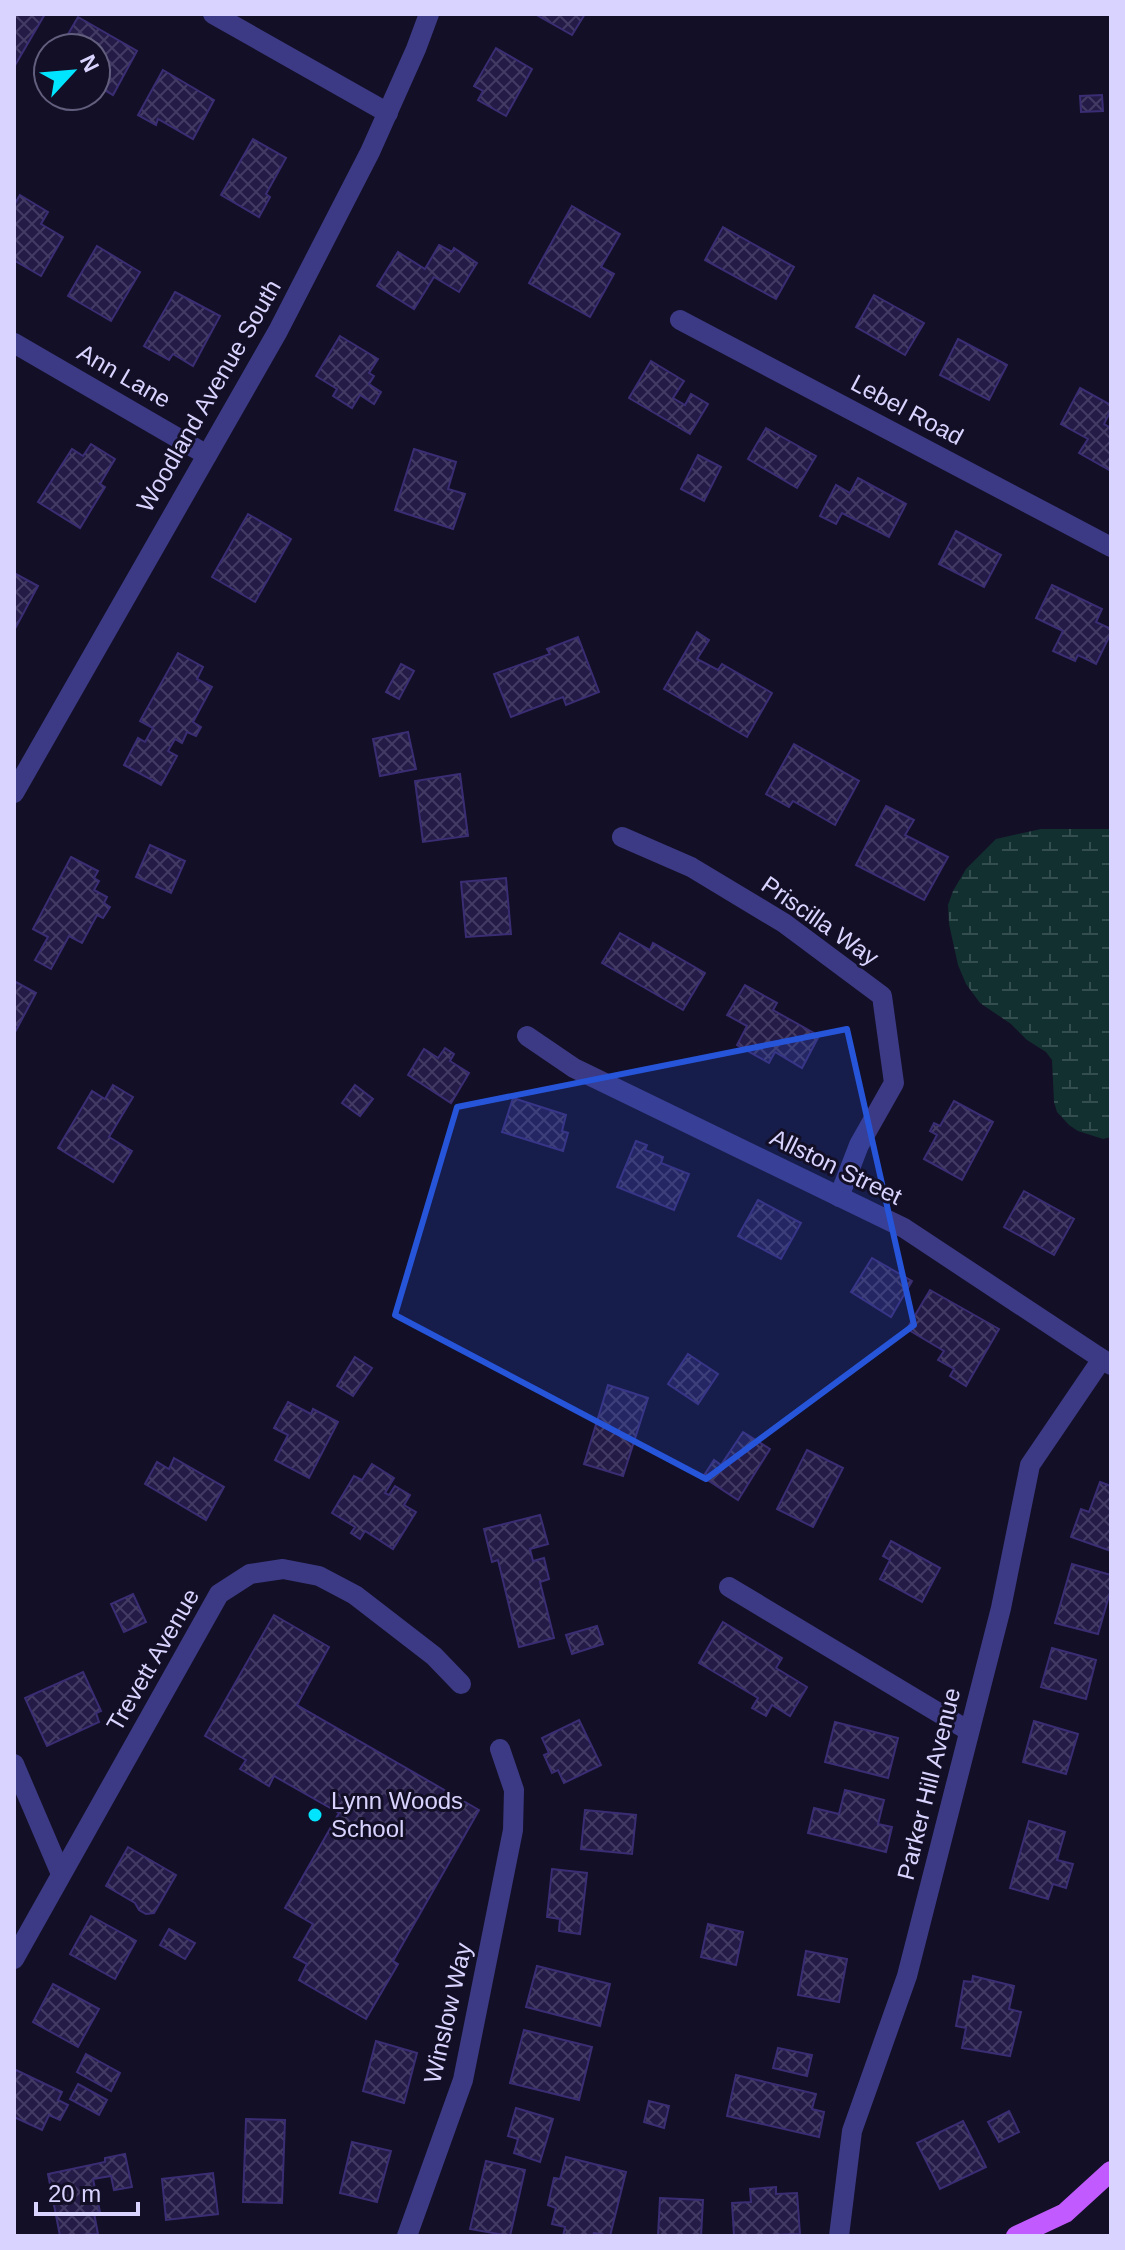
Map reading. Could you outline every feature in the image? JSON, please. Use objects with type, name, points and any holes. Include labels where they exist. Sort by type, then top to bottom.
[{"type":"main road","points":[[1016,2236],[1065,2213],[1111,2171]]},
{"type":"street","points":[[213,14],[388,113]]},
{"type":"street","name":"Woodland Avenue South","points":[[14,793],[299,291],[388,113],[429,14]]},
{"type":"street","name":"Lebel Road","points":[[680,320],[1111,547]]},
{"type":"street","name":"Ann Lane","points":[[14,343],[207,455]]},
{"type":"street","name":"Priscilla Way","points":[[622,837],[691,867],[784,923],[882,996],[894,1083],[859,1145],[839,1197]]},
{"type":"street","name":"Allston Street","points":[[527,1036],[574,1068],[904,1228],[1106,1362]]},
{"type":"street","name":"Parker Hill Avenue","points":[[839,2236],[852,2131],[907,1976],[1001,1608],[1030,1465],[1106,1362]]},
{"type":"street","name":"Trevett Avenue","points":[[14,1959],[219,1594],[250,1574],[283,1569],[319,1576],[331,1582],[378,1612],[434,1656],[461,1684]]},
{"type":"street","points":[[729,1587],[969,1731]]},
{"type":"street","name":"Winslow Way","points":[[407,2236],[463,2080],[513,1830],[514,1790],[500,1749]]},
{"type":"street","points":[[14,1764],[61,1874]]},
{"type":"highlighted area","points":[[847,1029],[914,1325],[706,1479],[395,1315],[457,1107]]},
{"type":"green space","points":[[1041,829],[1111,829],[1111,1137],[1103,1139],[1078,1131],[1057,1112],[1052,1060],[1011,1024],[980,1003],[966,984],[958,965],[949,924],[948,905],[966,869],[996,839]]},
{"type":"building","points":[[14,14],[45,14],[32,32],[14,67]]},
{"type":"building","points":[[535,14],[585,14],[572,35]]},
{"type":"building","points":[[78,17],[104,32],[69,32]]},
{"type":"building","points":[[112,37],[137,51],[112,94]]},
{"type":"building","points":[[496,48],[532,69],[506,116],[478,100],[483,91],[474,86]]},
{"type":"building","points":[[163,70],[214,100],[193,139],[158,119],[156,125],[138,115]]},
{"type":"building","points":[[1102,95],[1103,111],[1081,112],[1080,96]]},
{"type":"building","points":[[253,139],[286,158],[266,194],[270,197],[259,217],[221,195]]},
{"type":"building","points":[[20,195],[48,212],[41,224],[63,237],[41,276],[14,263],[14,205]]},
{"type":"building","points":[[572,206],[620,234],[601,267],[614,274],[590,317],[529,283]]},
{"type":"building","points":[[723,227],[794,267],[776,299],[705,260]]},
{"type":"building","points":[[439,245],[452,252],[454,248],[477,263],[459,292],[434,277],[414,309],[377,286],[398,252],[425,269]]},
{"type":"building","points":[[97,246],[140,272],[111,321],[68,296]]},
{"type":"building","points":[[175,292],[220,316],[193,366],[173,354],[169,360],[144,346]]},
{"type":"building","points":[[874,295],[924,323],[905,355],[856,327]]},
{"type":"building","points":[[340,336],[378,359],[369,373],[374,376],[369,384],[381,392],[374,404],[360,395],[352,408],[333,396],[337,389],[316,376]]},
{"type":"building","points":[[958,339],[1007,365],[989,400],[940,375]]},
{"type":"building","points":[[651,361],[684,381],[673,398],[685,405],[691,394],[708,404],[690,434],[629,398]]},
{"type":"building","points":[[1080,388],[1111,405],[1104,424],[1111,428],[1111,471],[1079,453],[1088,439],[1061,424]]},
{"type":"building","points":[[766,428],[816,456],[797,488],[748,459]]},
{"type":"building","points":[[91,444],[115,459],[100,484],[105,487],[80,528],[38,502],[72,449],[83,456]]},
{"type":"building","points":[[414,449],[456,462],[448,489],[465,494],[453,529],[395,510]]},
{"type":"building","points":[[698,455],[721,467],[704,501],[681,489]]},
{"type":"building","points":[[858,478],[906,504],[889,537],[842,513],[836,524],[820,516],[836,485],[850,493]]},
{"type":"building","points":[[248,514],[291,539],[255,602],[212,577]]},
{"type":"building","points":[[956,531],[1001,555],[984,587],[939,564]]},
{"type":"building","points":[[14,573],[38,586],[16,627],[14,626]]},
{"type":"building","points":[[1052,585],[1102,609],[1096,622],[1111,629],[1111,633],[1096,664],[1078,655],[1075,661],[1053,651],[1063,631],[1036,618]]},
{"type":"building","points":[[697,632],[709,640],[697,659],[718,670],[722,664],[772,693],[747,737],[664,689]]},
{"type":"building","points":[[578,637],[599,692],[566,705],[563,697],[511,717],[494,674],[550,654],[547,649]]},
{"type":"building","points":[[178,653],[203,667],[197,679],[212,687],[193,722],[201,727],[196,736],[187,732],[182,743],[175,739],[168,751],[177,756],[161,785],[124,765],[138,738],[145,742],[153,728],[140,721]]},
{"type":"building","points":[[401,664],[414,671],[399,699],[386,692]]},
{"type":"building","points":[[408,732],[416,769],[380,776],[373,739]]},
{"type":"building","points":[[794,744],[859,781],[835,825],[793,801],[789,807],[766,794]]},
{"type":"building","points":[[460,774],[468,836],[423,842],[415,781]]},
{"type":"building","points":[[886,806],[914,820],[905,835],[948,857],[924,900],[856,865]]},
{"type":"building","points":[[150,845],[185,861],[171,893],[136,877]]},
{"type":"building","points":[[71,857],[98,871],[94,878],[99,881],[94,890],[107,897],[104,903],[110,907],[103,918],[97,915],[82,943],[69,936],[51,969],[35,960],[48,937],[33,929]]},
{"type":"building","points":[[506,878],[511,934],[466,937],[461,882]]},
{"type":"building","points":[[620,933],[650,950],[653,943],[705,973],[683,1010],[602,963]]},
{"type":"building","points":[[14,981],[36,993],[14,1034]]},
{"type":"building","points":[[745,985],[777,1003],[773,1010],[819,1036],[802,1068],[775,1052],[769,1063],[737,1045],[747,1026],[727,1015]]},
{"type":"building","points":[[445,1048],[454,1054],[450,1061],[469,1073],[451,1103],[408,1075],[424,1049],[438,1058]]},
{"type":"building","points":[[113,1085],[133,1097],[109,1137],[132,1151],[113,1182],[58,1148],[92,1091],[105,1099]]},
{"type":"building","points":[[355,1085],[373,1099],[360,1116],[342,1103]]},
{"type":"building","points":[[513,1098],[566,1115],[562,1131],[568,1133],[563,1151],[502,1132]]},
{"type":"building","points":[[954,1101],[993,1122],[962,1180],[924,1159],[937,1135],[930,1131],[934,1123],[940,1126]]},
{"type":"building","points":[[636,1141],[647,1145],[645,1150],[663,1157],[661,1163],[689,1174],[674,1210],[617,1187]]},
{"type":"building","points":[[1024,1191],[1074,1219],[1054,1255],[1004,1227]]},
{"type":"building","points":[[758,1200],[801,1223],[781,1259],[738,1236]]},
{"type":"building","points":[[872,1258],[912,1281],[891,1317],[851,1292]]},
{"type":"building","points":[[930,1290],[999,1329],[966,1386],[950,1376],[954,1369],[938,1360],[944,1351],[907,1329]]},
{"type":"building","points":[[688,1354],[718,1374],[698,1404],[668,1384]]},
{"type":"building","points":[[355,1357],[372,1368],[353,1396],[337,1386]]},
{"type":"building","points":[[608,1385],[648,1398],[623,1476],[584,1464]]},
{"type":"building","points":[[288,1402],[311,1414],[313,1409],[338,1422],[309,1478],[275,1460],[288,1435],[274,1428]]},
{"type":"building","points":[[743,1432],[770,1449],[738,1500],[703,1477],[714,1460],[721,1465]]},
{"type":"building","points":[[807,1450],[843,1468],[813,1527],[777,1509]]},
{"type":"building","points":[[174,1458],[224,1487],[206,1520],[145,1484],[157,1462],[169,1469]]},
{"type":"building","points":[[372,1464],[394,1478],[385,1493],[389,1495],[395,1486],[410,1495],[404,1505],[416,1512],[393,1549],[365,1531],[360,1539],[351,1533],[355,1527],[332,1513],[354,1476],[362,1480]]},
{"type":"building","points":[[1100,1482],[1111,1486],[1111,1551],[1071,1537],[1081,1509],[1089,1512]]},
{"type":"building","points":[[540,1515],[548,1544],[530,1549],[533,1561],[544,1558],[549,1579],[540,1582],[554,1638],[519,1647],[498,1560],[492,1562],[484,1529]]},
{"type":"building","points":[[891,1541],[940,1568],[922,1602],[880,1579],[890,1560],[883,1556]]},
{"type":"building","points":[[1072,1564],[1111,1575],[1111,1589],[1098,1634],[1055,1623]]},
{"type":"building","points":[[133,1594],[146,1622],[124,1632],[111,1604]]},
{"type":"building","points":[[274,1615],[329,1647],[297,1705],[479,1810],[393,1961],[398,1964],[366,2019],[299,1980],[307,1964],[294,1957],[313,1924],[285,1908],[339,1813],[274,1776],[269,1786],[240,1769],[246,1760],[205,1736]]},
{"type":"building","points":[[723,1622],[782,1658],[776,1668],[807,1687],[790,1716],[772,1705],[766,1716],[752,1708],[758,1698],[699,1663]]},
{"type":"building","points":[[597,1626],[603,1644],[572,1654],[566,1635]]},
{"type":"building","points":[[1052,1648],[1096,1660],[1086,1699],[1041,1687]]},
{"type":"building","points":[[83,1672],[101,1711],[96,1713],[99,1722],[47,1746],[25,1698]]},
{"type":"building","points":[[579,1720],[601,1765],[564,1783],[558,1770],[552,1773],[544,1755],[549,1753],[542,1738]]},
{"type":"building","points":[[1034,1721],[1078,1734],[1066,1774],[1023,1762]]},
{"type":"building","points":[[835,1722],[898,1738],[888,1778],[825,1762]]},
{"type":"building","points":[[845,1790],[884,1800],[878,1824],[892,1827],[886,1852],[808,1833],[814,1808],[839,1814]]},
{"type":"building","points":[[585,1810],[636,1815],[632,1854],[581,1849]]},
{"type":"building","points":[[1029,1821],[1065,1832],[1057,1860],[1073,1864],[1066,1888],[1053,1884],[1048,1899],[1010,1888]]},
{"type":"building","points":[[128,1847],[176,1875],[154,1913],[146,1914],[135,1903],[106,1886]]},
{"type":"building","points":[[552,1869],[587,1873],[580,1934],[559,1931],[560,1919],[547,1917]]},
{"type":"building","points":[[91,1916],[136,1941],[115,1979],[70,1954]]},
{"type":"building","points":[[708,1924],[743,1932],[736,1965],[701,1957]]},
{"type":"building","points":[[169,1929],[195,1943],[185,1959],[160,1945]]},
{"type":"building","points":[[806,1951],[847,1959],[839,2002],[798,1995]]},
{"type":"building","points":[[537,1966],[610,1984],[600,2026],[526,2007]]},
{"type":"building","points":[[973,1976],[1014,1986],[1009,2009],[1021,2012],[1010,2056],[962,2048],[966,2028],[956,2026],[964,1981],[972,1982]]},
{"type":"building","points":[[53,1984],[99,2009],[78,2047],[33,2022]]},
{"type":"building","points":[[524,2030],[592,2047],[579,2100],[510,2083]]},
{"type":"building","points":[[376,2041],[417,2053],[404,2103],[363,2091]]},
{"type":"building","points":[[778,2048],[812,2055],[807,2076],[773,2068]]},
{"type":"building","points":[[86,2054],[120,2073],[111,2091],[77,2072]]},
{"type":"building","points":[[16,2070],[62,2092],[58,2100],[68,2105],[60,2120],[49,2115],[42,2130],[14,2117]]},
{"type":"building","points":[[736,2075],[816,2094],[812,2109],[824,2112],[819,2137],[727,2116]]},
{"type":"building","points":[[78,2084],[107,2100],[99,2115],[70,2099]]},
{"type":"building","points":[[649,2101],[669,2106],[664,2128],[644,2122]]},
{"type":"building","points":[[516,2108],[553,2119],[540,2162],[514,2153],[518,2139],[508,2136]]},
{"type":"building","points":[[1009,2111],[1019,2132],[999,2142],[988,2122]]},
{"type":"building","points":[[246,2119],[285,2120],[282,2203],[243,2202]]},
{"type":"building","points":[[963,2121],[986,2167],[940,2189],[917,2143]]},
{"type":"building","points":[[352,2142],[391,2151],[377,2202],[340,2193]]},
{"type":"building","points":[[125,2154],[132,2187],[114,2190],[111,2176],[93,2179],[100,2212],[94,2213],[98,2234],[60,2236],[48,2174],[105,2162],[105,2158]]},
{"type":"building","points":[[566,2157],[626,2172],[610,2236],[594,2233],[593,2236],[563,2236],[565,2227],[552,2224],[556,2208],[548,2205],[554,2178],[560,2179]]},
{"type":"building","points":[[486,2161],[525,2170],[510,2236],[470,2229]]},
{"type":"building","points":[[213,2173],[218,2214],[166,2220],[162,2179]]},
{"type":"building","points":[[776,2187],[776,2194],[797,2193],[800,2234],[734,2236],[732,2203],[751,2202],[750,2189]]},
{"type":"building","points":[[660,2198],[703,2200],[701,2236],[658,2236]]},
{"type":"place","name":"Lynn Woods School","points":[[315,1815]]}]
